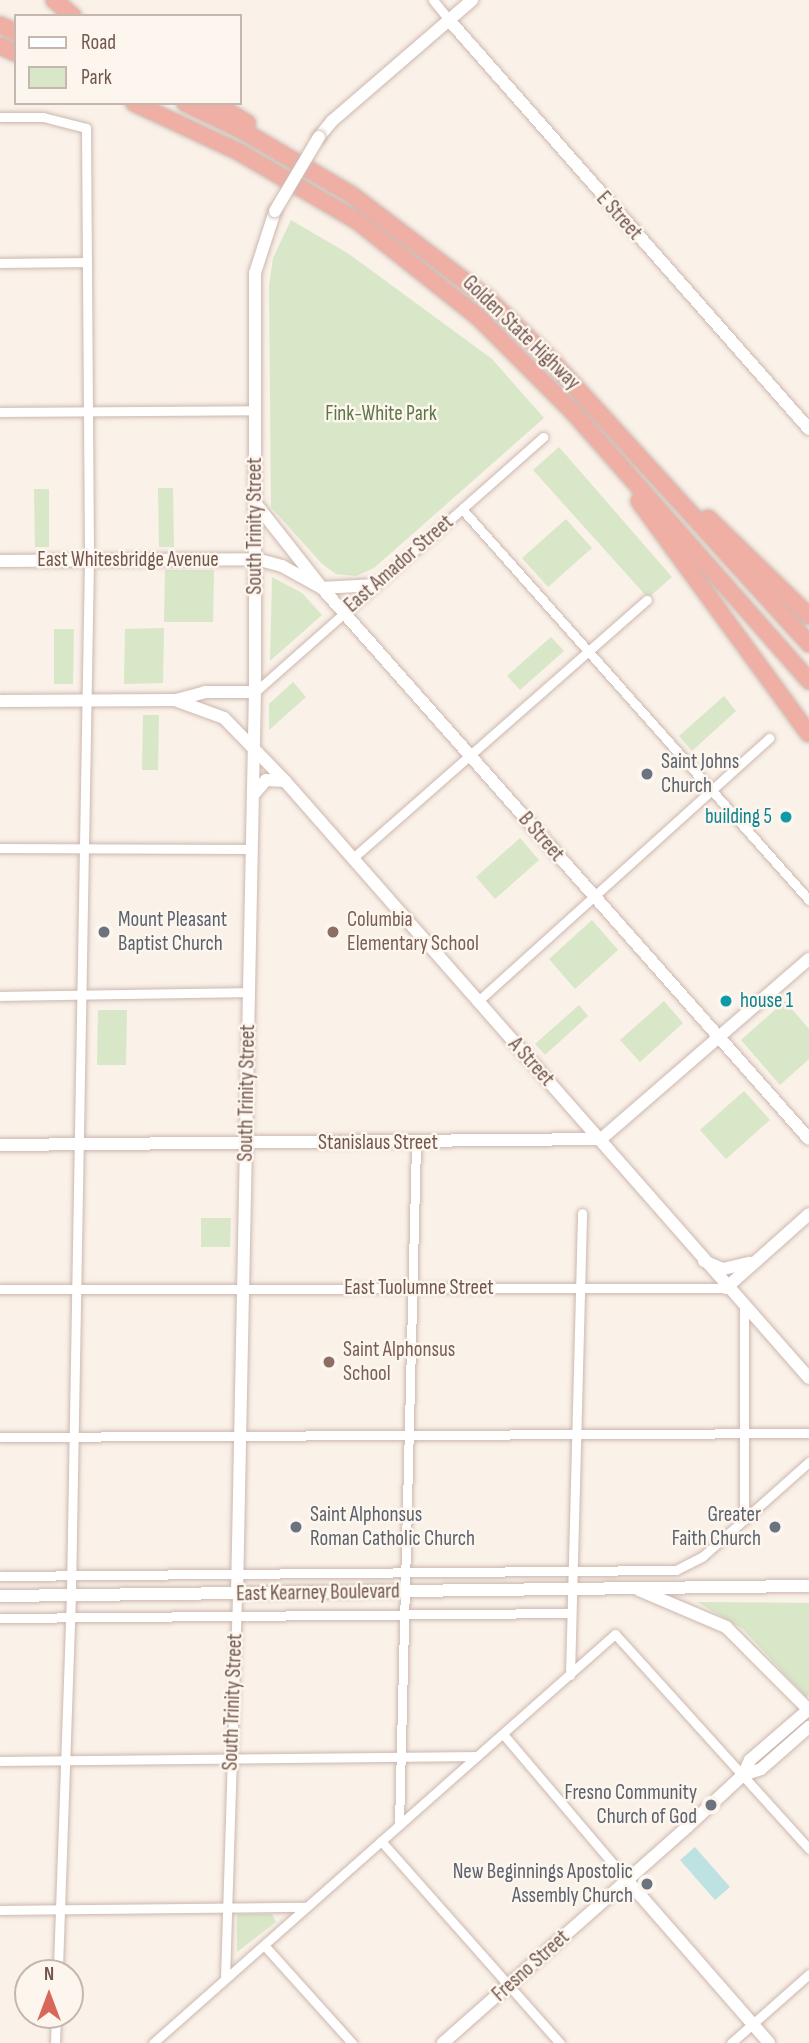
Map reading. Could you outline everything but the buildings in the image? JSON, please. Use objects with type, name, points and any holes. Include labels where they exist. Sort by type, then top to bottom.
[{"type":"highway","points":[[54,0],[71,14]]},
{"type":"highway","points":[[60,0],[71,14]]},
{"type":"highway","name":"Golden State Highway","points":[[138,105],[239,152],[357,222],[478,317],[573,412],[809,681]]},
{"type":"highway","name":"Golden State Highway","points":[[189,105],[244,132],[352,195],[487,298],[590,401],[809,644]]},
{"type":"highway","points":[[217,105],[352,195]]},
{"type":"highway","points":[[590,401],[809,617]]},
{"type":"highway","points":[[573,412],[809,734]]},
{"type":"main road","name":"South Trinity Street","points":[[237,1594],[255,692],[255,273],[275,211],[319,137],[472,0]]},
{"type":"main road","name":"E Street","points":[[449,20],[809,429]]},
{"type":"main road","points":[[256,503],[322,588],[375,585]]},
{"type":"main road","name":"East Whitesbridge Avenue","points":[[0,561],[256,559]]},
{"type":"main road","name":"B Street","points":[[256,559],[282,566],[322,588],[471,755],[593,898],[809,1139]]},
{"type":"main road","points":[[0,701],[175,700],[205,692],[255,692]]},
{"type":"main road","points":[[175,700],[224,718],[254,746]]},
{"type":"main road","name":"A Street","points":[[254,746],[600,1139],[702,1260],[809,1378]]},
{"type":"main road","points":[[252,797],[265,780],[285,781]]},
{"type":"main road","points":[[600,1139],[737,1025],[809,959]]},
{"type":"main road","points":[[704,1022],[737,1025]]},
{"type":"main road","name":"Stanislaus Street","points":[[0,1145],[416,1143],[600,1139]]},
{"type":"main road","points":[[726,1287],[809,1213]]},
{"type":"main road","points":[[702,1260],[723,1269],[757,1261]]},
{"type":"main road","name":"East Kearney Boulevard","points":[[0,1596],[809,1586]]},
{"type":"main road","name":"East Kearney Boulevard","points":[[636,1589],[690,1608],[726,1627],[809,1709]]},
{"type":"main road","name":"Fresno Street","points":[[443,2043],[743,1775],[750,1760],[809,1709]]},
{"type":"main road","name":"Fresno Street","points":[[743,1775],[761,1769],[809,1727]]},
{"type":"main road","points":[[627,1880],[769,2043]]},
{"type":"street","name":"E Street","points":[[433,0],[449,20]]},
{"type":"street","points":[[0,117],[43,117],[86,128],[89,561],[71,1595],[58,1959]]},
{"type":"street","points":[[0,263],[87,262]]},
{"type":"street","points":[[0,412],[255,410]]},
{"type":"street","name":"East Amador Street","points":[[255,692],[544,437]]},
{"type":"street","points":[[462,509],[809,900]]},
{"type":"street","points":[[353,858],[647,600]]},
{"type":"street","points":[[477,1002],[769,738]]},
{"type":"street","points":[[0,848],[251,849]]},
{"type":"street","points":[[0,996],[248,992]]},
{"type":"street","points":[[399,1825],[416,1143]]},
{"type":"street","points":[[570,1675],[582,1213]]},
{"type":"street","name":"East Tuolumne Street","points":[[0,1289],[726,1287]]},
{"type":"street","points":[[744,1304],[744,1520]]},
{"type":"street","points":[[0,1437],[809,1433]]},
{"type":"street","name":"East Kearney Boulevard","points":[[0,1576],[676,1570],[703,1556],[809,1462]]},
{"type":"street","name":"South Trinity Street","points":[[225,1978],[237,1594]]},
{"type":"street","name":"East Kearney Boulevard","points":[[0,1618],[570,1613]]},
{"type":"street","points":[[153,2043],[615,1634],[809,1849]]},
{"type":"street","points":[[503,1734],[627,1880]]},
{"type":"street","points":[[0,1760],[477,1756]]},
{"type":"street","points":[[382,1842],[560,2043]]},
{"type":"street","points":[[0,1910],[305,1907]]},
{"type":"street","points":[[264,1945],[352,2043]]},
{"type":"street","points":[[731,2043],[809,1974]]},
{"type":"green space","name":"Fink-White Park","points":[[291,220],[349,254],[492,359],[544,418],[374,568],[356,576],[336,574],[322,564],[271,507],[269,286],[273,258]]},
{"type":"green space","points":[[559,447],[672,577],[648,598],[533,470]]},
{"type":"green space","points":[[158,488],[173,488],[174,547],[159,547]]},
{"type":"green space","points":[[34,489],[49,489],[49,547],[35,547]]},
{"type":"green space","points":[[566,519],[592,548],[548,587],[522,558]]},
{"type":"green space","points":[[165,570],[214,570],[213,622],[164,622]]},
{"type":"green space","points":[[272,577],[302,593],[322,615],[270,661]]},
{"type":"green space","points":[[164,628],[163,683],[124,684],[125,629]]},
{"type":"green space","points":[[54,629],[74,629],[73,684],[54,684]]},
{"type":"green space","points":[[551,637],[564,651],[520,690],[507,676]]},
{"type":"green space","points":[[293,682],[306,697],[269,730],[269,704]]},
{"type":"green space","points":[[724,696],[736,711],[692,751],[679,736]]},
{"type":"green space","points":[[143,715],[159,715],[158,770],[142,770]]},
{"type":"green space","points":[[520,838],[539,860],[495,899],[476,877]]},
{"type":"green space","points":[[592,920],[618,950],[575,989],[549,959]]},
{"type":"green space","points":[[664,1001],[683,1023],[640,1062],[620,1040]]},
{"type":"green space","points":[[785,1001],[809,1029],[809,1059],[780,1085],[741,1040]]},
{"type":"green space","points":[[579,1005],[588,1016],[545,1055],[535,1044]]},
{"type":"green space","points":[[98,1010],[127,1010],[126,1065],[97,1065]]},
{"type":"green space","points":[[744,1091],[770,1120],[726,1159],[700,1130]]},
{"type":"green space","points":[[201,1218],[231,1218],[230,1247],[201,1247]]},
{"type":"green space","points":[[697,1602],[809,1603],[809,1695],[806,1697],[743,1629]]},
{"type":"green space","points":[[237,1914],[272,1914],[276,1922],[237,1952]]},
{"type":"water","points":[[695,1847],[730,1887],[715,1900],[680,1860]]},
{"type":"place","name":"Saint Johns Church","points":[[647,774]]},
{"type":"place","name":"building 5","points":[[786,817]]},
{"type":"place","name":"Mount Pleasant Baptist Church","points":[[104,932]]},
{"type":"place","name":"Columbia Elementary School","points":[[333,932]]},
{"type":"place","name":"house 1","points":[[726,1001]]},
{"type":"place","name":"Saint Alphonsus School","points":[[329,1362]]},
{"type":"place","name":"Saint Alphonsus Roman Catholic Church","points":[[296,1527]]},
{"type":"place","name":"Greater Faith Church","points":[[775,1527]]},
{"type":"place","name":"Fresno Community Church of God","points":[[711,1805]]},
{"type":"place","name":"New Beginnings Apostolic Assembly Church","points":[[647,1884]]}]
